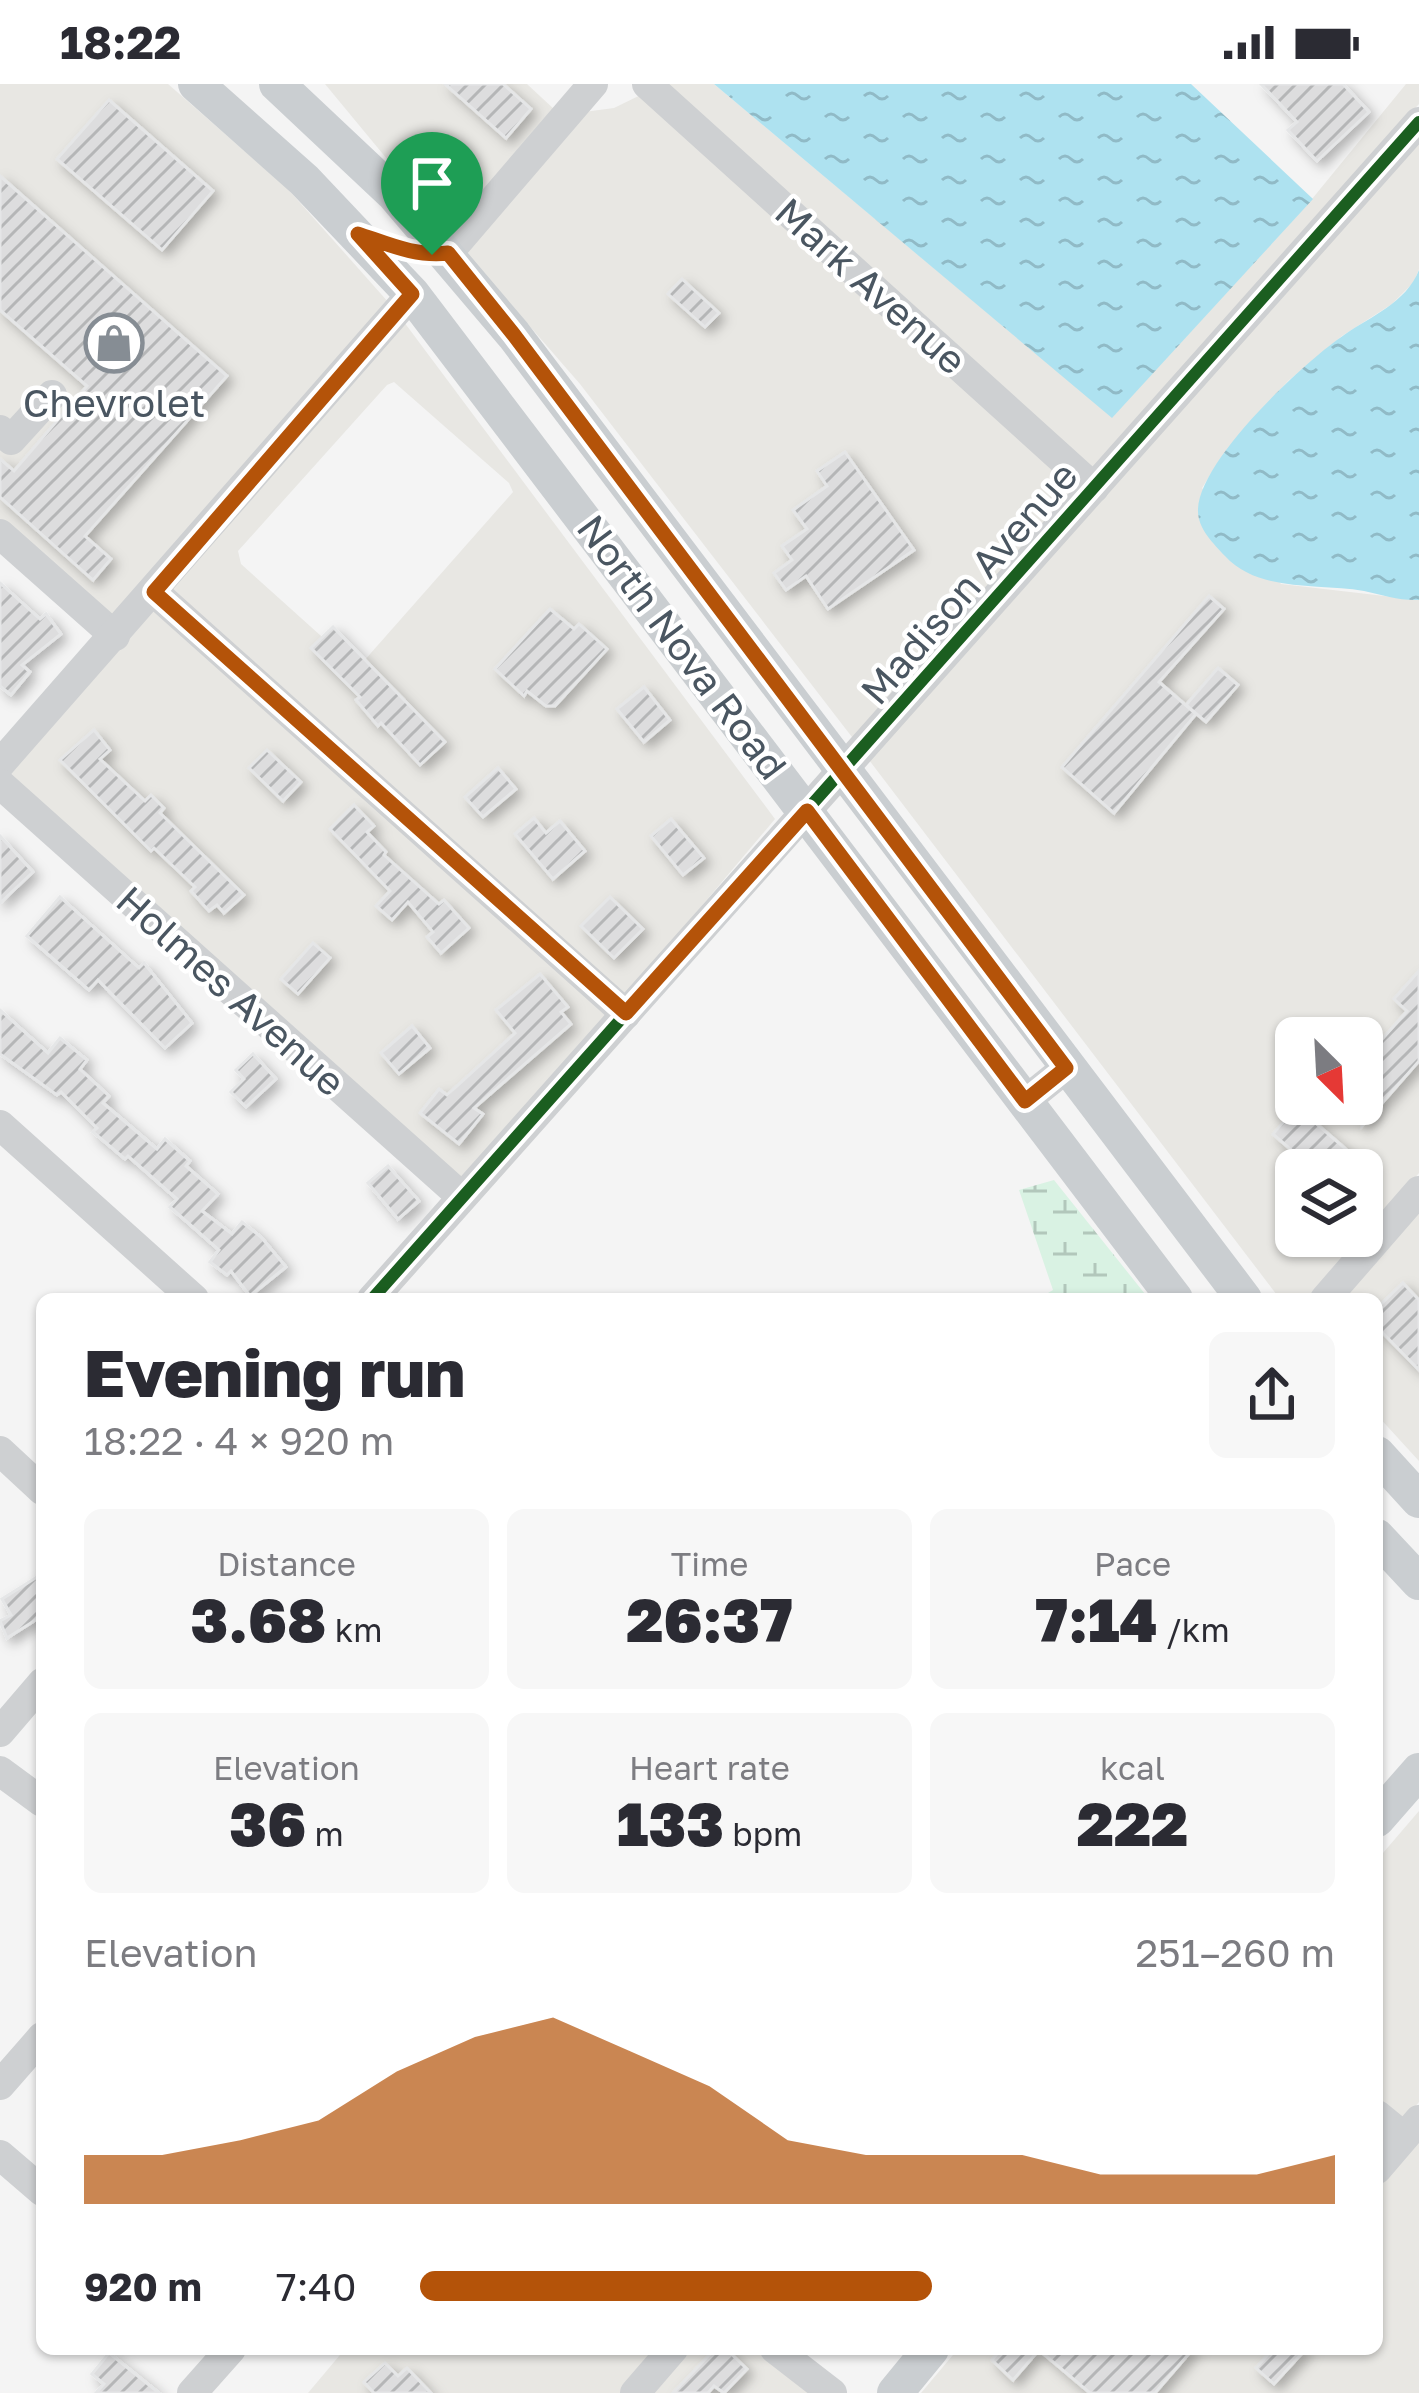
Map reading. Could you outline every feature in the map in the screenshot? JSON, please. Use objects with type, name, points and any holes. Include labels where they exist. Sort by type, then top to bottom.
[{"type":"main road","name":"North Nova Road","points":[[196,84],[304,179],[412,294],[1169,1293]]},
{"type":"main road","name":"North Nova Road","points":[[277,84],[381,181],[448,253],[514,335],[1239,1293]]},
{"type":"main road","points":[[358,234],[407,251],[448,253]]},
{"type":"main road","points":[[412,294],[430,293],[452,300],[514,335]]},
{"type":"main road","points":[[1383,1461],[1419,1500]]},
{"type":"main road","points":[[1383,1543],[1419,1582]]},
{"type":"main road","points":[[1383,1812],[1419,1771]]},
{"type":"main road","points":[[895,2393],[926,2355]]},
{"type":"street","points":[[448,253],[593,84]]},
{"type":"street","name":"Mark Avenue","points":[[647,84],[1094,488]]},
{"type":"street","name":"Madison Avenue","points":[[378,1293],[1419,122]]},
{"type":"street","points":[[0,764],[412,294]]},
{"type":"street","points":[[0,430],[11,440],[52,395]]},
{"type":"street","points":[[0,534],[115,636]]},
{"type":"street","points":[[154,592],[626,1013]]},
{"type":"street","name":"Holmes Avenue","points":[[0,784],[462,1198]]},
{"type":"street","points":[[1025,1101],[1066,1068]]},
{"type":"street","points":[[0,1125],[187,1293]]},
{"type":"street","points":[[1330,1293],[1419,1191]]},
{"type":"street","points":[[0,1451],[36,1484]]},
{"type":"street","points":[[0,1732],[36,1689]]},
{"type":"street","points":[[0,1771],[36,1798]]},
{"type":"street","points":[[0,2085],[36,2044]]},
{"type":"street","points":[[1383,2117],[1412,2129],[1383,2162]]},
{"type":"street","points":[[0,2155],[36,2186]]},
{"type":"street","points":[[193,2393],[225,2355]]},
{"type":"street","points":[[635,2393],[668,2355]]},
{"type":"street","points":[[784,2355],[832,2393]]},
{"type":"shaded area","points":[[0,84],[168,84],[287,188],[389,303],[113,620],[0,519]]},
{"type":"shaded area","points":[[325,84],[527,84],[555,110],[449,234]]},
{"type":"shaded area","points":[[663,84],[714,84],[1112,417],[1312,199],[1406,84],[1419,84],[1419,104],[855,741],[580,384],[465,252],[584,112],[614,108]]},
{"type":"shaded area","points":[[1419,140],[1419,269],[1414,282],[1392,304],[1342,336],[1288,381],[1220,459],[1202,488],[1281,584],[1419,600],[1419,1173],[1383,1214],[1383,1149],[1275,1149],[1275,1257],[1346,1257],[1314,1293],[1275,1293],[869,760]]},
{"type":"shaded area","points":[[404,322],[775,819],[625,997],[170,592]],"holes":[[[394,382],[509,483],[513,492],[363,662],[350,662],[241,564],[238,551]]]},
{"type":"shaded area","points":[[156,608],[610,1014],[461,1181],[6,775]]},
{"type":"shaded area","points":[[1419,1209],[1419,1461],[1383,1422],[1383,1293],[1346,1293],[1377,1257],[1383,1257],[1383,1251]]},
{"type":"shaded area","points":[[1419,1811],[1419,2102],[1402,2122],[1383,2106],[1383,1853]]},
{"type":"shaded area","points":[[1419,2139],[1419,2393],[921,2393],[953,2355],[1383,2355],[1383,2179]]},
{"type":"shaded area","points":[[340,2355],[652,2355],[620,2393],[308,2393]]},
{"type":"shaded area","points":[[683,2355],[765,2355],[814,2393],[651,2393]]},
{"type":"green space","points":[[1054,1180],[1144,1293],[1048,1293],[1053,1290],[1019,1190]]},
{"type":"water","points":[[714,84],[1191,84],[1313,199],[1112,418]]},
{"type":"water","points":[[1419,270],[1419,600],[1272,581],[1239,568],[1211,540],[1198,516],[1203,488],[1216,465],[1280,389],[1326,348],[1397,300]]},
{"type":"building","points":[[445,84],[503,84],[531,109],[506,138]]},
{"type":"building","points":[[1261,84],[1343,84],[1369,112],[1317,161],[1288,130],[1297,122]]},
{"type":"building","points":[[109,100],[213,191],[162,250],[57,159]]},
{"type":"building","name":"Chevrolet","points":[[0,176],[227,376],[85,536],[111,559],[93,580],[0,497],[0,459],[14,471],[87,386],[0,310]]},
{"type":"building","points":[[682,279],[719,313],[705,327],[668,294]]},
{"type":"building","points":[[845,452],[914,550],[828,609],[806,576],[786,590],[774,573],[792,560],[782,546],[807,529],[793,510],[827,486],[817,471]]},
{"type":"building","points":[[0,583],[40,619],[46,614],[61,634],[22,665],[30,672],[11,695],[0,686]]},
{"type":"building","points":[[1209,596],[1224,609],[1159,682],[1196,714],[1114,813],[1062,767]]},
{"type":"building","points":[[550,609],[574,629],[579,624],[607,649],[555,706],[546,706],[527,691],[524,696],[495,669]]},
{"type":"building","points":[[333,627],[445,742],[420,765],[381,723],[378,726],[356,700],[360,697],[311,648]]},
{"type":"building","points":[[1218,668],[1238,685],[1206,722],[1186,705]]},
{"type":"building","points":[[644,687],[670,720],[644,742],[617,709]]},
{"type":"building","points":[[94,730],[110,750],[100,759],[145,801],[151,795],[164,808],[160,813],[244,895],[224,913],[217,905],[209,911],[191,891],[195,887],[154,848],[151,851],[60,760]]},
{"type":"building","points":[[267,750],[301,782],[283,801],[249,768]]},
{"type":"building","points":[[498,768],[516,789],[483,817],[465,797]]},
{"type":"building","points":[[354,805],[374,826],[367,832],[384,855],[439,904],[444,900],[469,928],[441,953],[427,937],[433,932],[408,902],[392,920],[376,906],[390,891],[330,829]]},
{"type":"building","points":[[534,818],[546,833],[560,821],[585,851],[553,879],[515,834]]},
{"type":"building","points":[[671,819],[704,858],[683,875],[651,836]]},
{"type":"building","points":[[0,836],[33,872],[0,903]]},
{"type":"building","points":[[60,897],[139,968],[144,963],[192,1023],[165,1048],[98,980],[89,990],[27,936]]},
{"type":"building","points":[[610,897],[643,929],[614,958],[581,926]]},
{"type":"building","points":[[313,943],[330,958],[298,994],[281,979]]},
{"type":"building","points":[[1419,971],[1419,1061],[1383,1102],[1383,1038],[1407,1011],[1394,999]]},
{"type":"building","points":[[540,974],[568,1007],[561,1012],[571,1024],[474,1108],[483,1114],[459,1144],[420,1113],[439,1089],[447,1095],[515,1033],[496,1010]]},
{"type":"building","points":[[0,1010],[48,1053],[60,1038],[87,1060],[80,1069],[109,1096],[103,1103],[157,1149],[165,1139],[190,1161],[186,1166],[218,1194],[202,1211],[232,1234],[242,1222],[286,1267],[248,1293],[231,1271],[227,1275],[210,1262],[219,1250],[170,1207],[177,1199],[93,1132],[97,1128],[61,1092],[57,1095],[0,1054]]},
{"type":"building","points":[[412,1026],[430,1048],[399,1074],[381,1053]]},
{"type":"building","points":[[253,1054],[276,1079],[246,1107],[231,1092],[244,1079],[236,1070]]},
{"type":"building","points":[[1281,1125],[1318,1125],[1346,1149],[1290,1149],[1273,1134]]},
{"type":"building","points":[[388,1166],[419,1201],[398,1219],[368,1183]]},
{"type":"building","points":[[1403,1283],[1419,1300],[1419,1370],[1383,1333],[1383,1302]]},
{"type":"building","points":[[36,1578],[36,1620],[7,1638],[0,1621],[11,1615],[2,1599]]},
{"type":"building","points":[[112,2355],[159,2393],[96,2393],[104,2384],[92,2374]]},
{"type":"building","points":[[709,2355],[732,2355],[747,2369],[724,2393],[714,2386],[708,2393],[673,2393]]},
{"type":"building","points":[[996,2355],[1035,2355],[1013,2380],[992,2360]]},
{"type":"building","points":[[1045,2355],[1188,2355],[1155,2393],[1090,2393]]},
{"type":"building","points":[[1268,2355],[1301,2355],[1274,2384],[1256,2368]]},
{"type":"building","points":[[385,2363],[398,2376],[407,2368],[431,2393],[374,2393],[364,2382]]},
{"type":"cycle path","points":[[377,1293],[1419,122]]},
{"type":"cycle path","points":[[154,592],[626,1014]]},
{"type":"place","name":"Chevrolet","points":[[114,343]]},
{"type":"route","points":[[358,234],[432,255],[448,253],[514,335],[1066,1068],[1025,1101],[807,811],[626,1013],[154,592],[412,294],[358,234]]}]
